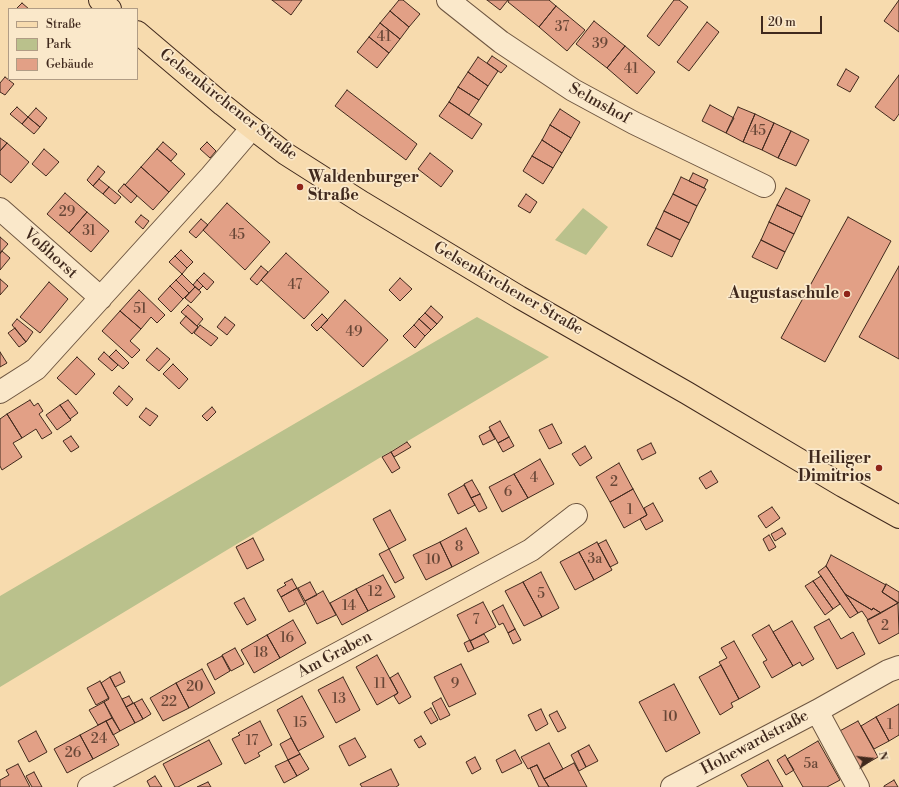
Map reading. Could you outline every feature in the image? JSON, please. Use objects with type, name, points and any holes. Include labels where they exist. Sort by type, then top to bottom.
[{"type":"main road","points":[[100,0],[109,8]]},
{"type":"main road","name":"Gelsenkirchener Straße","points":[[138,33],[223,106],[286,154],[363,203],[505,289],[687,393],[843,486],[899,517]]},
{"type":"street","name":"Selmshof","points":[[448,0],[501,42],[573,90],[634,123],[764,186]]},
{"type":"street","points":[[0,392],[36,369],[211,176],[252,128]]},
{"type":"street","name":"Voßhorst","points":[[0,209],[101,298]]},
{"type":"street","name":"Am Graben","points":[[88,787],[531,550],[576,515]]},
{"type":"street","name":"Hohewardstraße","points":[[672,787],[817,711],[895,667]]},
{"type":"street","name":"Hohewardstraße","points":[[817,711],[858,787]]},
{"type":"green space","points":[[583,208],[608,227],[586,255],[555,240]]},
{"type":"green space","points":[[477,317],[549,357],[0,687],[0,596]]},
{"type":"building","points":[[272,0],[302,0],[291,15]]},
{"type":"building","points":[[399,0],[403,0],[420,14],[409,27],[390,11]]},
{"type":"building","points":[[487,0],[508,0],[500,10]]},
{"type":"building","points":[[509,0],[549,0],[556,6],[539,27],[508,2]]},
{"type":"building","points":[[674,0],[679,0],[688,7],[659,46],[647,36]]},
{"type":"building","points":[[899,0],[899,32],[884,21]]},
{"type":"building","points":[[22,3],[28,8],[17,8]]},
{"type":"building","points":[[556,6],[585,30],[567,51],[539,27]]},
{"type":"building","points":[[390,11],[409,27],[400,39],[380,23]]},
{"type":"building","points":[[594,21],[625,46],[607,68],[576,44]]},
{"type":"building","points":[[707,22],[719,32],[689,71],[677,62]]},
{"type":"building","points":[[380,23],[400,39],[389,53],[369,37]]},
{"type":"building","points":[[369,37],[389,53],[377,68],[357,52]]},
{"type":"building","points":[[625,46],[655,72],[637,94],[607,68]]},
{"type":"building","points":[[492,56],[507,66],[501,73],[487,63]]},
{"type":"building","points":[[478,57],[498,71],[488,86],[468,72]]},
{"type":"building","points":[[846,69],[859,77],[850,92],[837,85]]},
{"type":"building","points":[[468,72],[488,86],[479,100],[458,87]]},
{"type":"building","points":[[899,75],[899,114],[894,121],[875,107]]},
{"type":"building","points":[[5,77],[14,84],[5,95],[0,92],[0,83]]},
{"type":"building","points":[[458,87],[479,100],[469,115],[449,102]]},
{"type":"building","points":[[347,90],[417,144],[406,160],[335,106]]},
{"type":"building","points":[[449,102],[482,124],[472,139],[439,116]]},
{"type":"building","points":[[710,105],[734,118],[726,133],[702,121]]},
{"type":"building","points":[[17,107],[28,117],[22,124],[10,114]]},
{"type":"building","points":[[738,107],[755,114],[743,142],[726,133]]},
{"type":"building","points":[[36,108],[47,118],[40,127],[28,117]]},
{"type":"building","points":[[560,109],[580,122],[571,138],[550,125]]},
{"type":"building","points":[[755,114],[774,123],[762,150],[743,142]]},
{"type":"building","points":[[28,117],[40,127],[34,134],[22,124]]},
{"type":"building","points":[[774,123],[791,131],[778,158],[762,150]]},
{"type":"building","points":[[550,125],[571,138],[562,153],[542,140]]},
{"type":"building","points":[[791,131],[809,140],[796,166],[778,158]]},
{"type":"building","points":[[0,138],[7,143],[0,151]]},
{"type":"building","points":[[542,140],[562,153],[553,168],[532,156]]},
{"type":"building","points":[[163,142],[177,154],[171,161],[157,149]]},
{"type":"building","points":[[207,142],[216,151],[210,158],[200,149]]},
{"type":"building","points":[[7,143],[29,162],[11,183],[0,174],[0,151]]},
{"type":"building","points":[[44,149],[59,162],[46,176],[32,164]]},
{"type":"building","points":[[157,149],[185,174],[169,192],[141,167]]},
{"type":"building","points":[[430,153],[453,171],[441,187],[418,169]]},
{"type":"building","points":[[532,156],[553,168],[543,184],[523,171]]},
{"type":"building","points":[[98,166],[105,172],[93,186],[87,180]]},
{"type":"building","points":[[141,167],[169,192],[153,210],[125,185]]},
{"type":"building","points":[[693,173],[708,180],[704,188],[689,181]]},
{"type":"building","points":[[681,177],[706,189],[697,206],[673,194]]},
{"type":"building","points":[[99,179],[109,187],[103,194],[93,186]]},
{"type":"building","points":[[124,184],[137,196],[131,203],[118,191]]},
{"type":"building","points":[[109,187],[121,197],[115,204],[103,194]]},
{"type":"building","points":[[786,188],[810,200],[802,217],[777,205]]},
{"type":"building","points":[[65,193],[87,212],[69,233],[47,214]]},
{"type":"building","points":[[526,194],[537,202],[530,213],[518,206]]},
{"type":"building","points":[[673,194],[697,206],[689,223],[664,211]]},
{"type":"building","points":[[227,203],[270,242],[245,270],[203,230]]},
{"type":"building","points":[[777,205],[802,217],[794,234],[769,222]]},
{"type":"building","points":[[664,211],[689,223],[680,240],[656,228]]},
{"type":"building","points":[[87,212],[109,231],[91,252],[69,233]]},
{"type":"building","points":[[141,215],[149,221],[143,229],[135,222]]},
{"type":"building","points":[[848,217],[891,241],[825,362],[781,338]]},
{"type":"building","points":[[201,219],[208,225],[196,238],[189,232]]},
{"type":"building","points":[[769,222],[794,234],[785,252],[761,240]]},
{"type":"building","points":[[656,228],[680,240],[672,257],[647,245]]},
{"type":"building","points":[[0,237],[8,244],[0,253]]},
{"type":"building","points":[[761,240],[785,252],[777,269],[752,257]]},
{"type":"building","points":[[181,250],[193,262],[187,268],[175,256]]},
{"type":"building","points":[[2,251],[10,258],[0,270],[0,254]]},
{"type":"building","points":[[286,253],[329,292],[304,319],[261,280]]},
{"type":"building","points":[[175,256],[187,268],[182,274],[169,262]]},
{"type":"building","points":[[261,266],[268,272],[257,285],[250,279]]},
{"type":"building","points":[[899,266],[899,359],[859,337]]},
{"type":"building","points":[[204,273],[214,282],[207,290],[197,280]]},
{"type":"building","points":[[182,274],[195,287],[189,293],[176,280]]},
{"type":"building","points":[[400,278],[412,289],[400,301],[389,290]]},
{"type":"building","points":[[0,279],[8,286],[0,295]]},
{"type":"building","points":[[176,280],[189,293],[183,299],[170,286]]},
{"type":"building","points":[[197,280],[203,286],[199,290],[193,285]]},
{"type":"building","points":[[49,282],[68,299],[40,333],[20,317]]},
{"type":"building","points":[[170,286],[183,299],[171,312],[158,299]]},
{"type":"building","points":[[195,287],[201,292],[191,303],[185,298]]},
{"type":"building","points":[[139,290],[165,315],[157,323],[151,317],[141,329],[120,311]]},
{"type":"building","points":[[345,300],[388,340],[363,367],[321,327]]},
{"type":"building","points":[[188,305],[203,319],[197,326],[181,312]]},
{"type":"building","points":[[431,306],[443,317],[437,324],[425,313]]},
{"type":"building","points":[[120,311],[141,329],[130,341],[140,350],[132,358],[102,331]]},
{"type":"building","points":[[425,313],[437,324],[431,330],[419,319]]},
{"type":"building","points":[[322,314],[328,320],[317,331],[311,325]]},
{"type":"building","points":[[186,316],[198,327],[192,334],[180,323]]},
{"type":"building","points":[[225,317],[235,325],[227,335],[217,327]]},
{"type":"building","points":[[17,319],[33,332],[26,342],[12,325]]},
{"type":"building","points":[[419,319],[431,330],[425,336],[414,325]]},
{"type":"building","points":[[200,325],[218,338],[211,346],[194,333]]},
{"type":"building","points":[[414,325],[425,336],[415,348],[403,336]]},
{"type":"building","points":[[15,328],[26,342],[19,347],[8,333]]},
{"type":"building","points":[[157,348],[170,359],[159,371],[146,360]]},
{"type":"building","points":[[116,350],[129,363],[123,369],[109,357]]},
{"type":"building","points":[[0,352],[7,363],[0,367]]},
{"type":"building","points":[[104,352],[118,365],[112,371],[98,359]]},
{"type":"building","points":[[77,357],[95,374],[76,395],[57,378]]},
{"type":"building","points":[[173,364],[188,379],[179,389],[163,374]]},
{"type":"building","points":[[119,386],[133,399],[127,406],[113,393]]},
{"type":"building","points":[[30,400],[34,406],[38,403],[43,411],[39,414],[52,433],[42,439],[36,429],[22,438],[7,414]]},
{"type":"building","points":[[68,400],[78,413],[70,419],[60,405]]},
{"type":"building","points":[[60,405],[71,420],[57,430],[46,415]]},
{"type":"building","points":[[212,407],[216,412],[207,421],[202,416]]},
{"type":"building","points":[[146,408],[158,416],[150,426],[139,417]]},
{"type":"building","points":[[7,414],[22,438],[13,443],[22,457],[2,470],[0,466],[0,419]]},
{"type":"building","points":[[500,421],[509,437],[498,443],[489,427]]},
{"type":"building","points":[[552,424],[562,443],[549,449],[539,430]]},
{"type":"building","points":[[490,430],[495,439],[483,445],[479,436]]},
{"type":"building","points":[[71,436],[79,447],[71,452],[63,441]]},
{"type":"building","points":[[509,437],[514,446],[503,452],[498,443]]},
{"type":"building","points":[[407,442],[411,447],[394,457],[391,452]]},
{"type":"building","points":[[651,443],[656,453],[642,460],[637,450]]},
{"type":"building","points":[[585,446],[592,458],[580,466],[572,454]]},
{"type":"building","points":[[391,452],[400,468],[392,473],[382,457]]},
{"type":"building","points":[[540,459],[554,484],[528,498],[514,474]]},
{"type":"building","points":[[619,463],[633,489],[610,502],[596,477]]},
{"type":"building","points":[[711,471],[718,482],[706,489],[699,478]]},
{"type":"building","points":[[514,474],[528,498],[502,512],[489,487]]},
{"type":"building","points":[[472,480],[480,494],[471,498],[464,484]]},
{"type":"building","points":[[464,485],[475,505],[458,514],[448,494]]},
{"type":"building","points":[[633,489],[647,515],[624,528],[610,502]]},
{"type":"building","points":[[480,494],[487,508],[479,512],[471,498]]},
{"type":"building","points":[[653,503],[663,521],[646,530],[640,519],[647,515],[644,508]]},
{"type":"building","points":[[772,507],[780,518],[766,528],[758,516]]},
{"type":"building","points":[[390,510],[406,540],[389,549],[373,519]]},
{"type":"building","points":[[466,528],[479,553],[452,567],[440,542]]},
{"type":"building","points":[[782,528],[786,534],[775,541],[771,534]]},
{"type":"building","points":[[769,535],[776,547],[769,551],[763,539]]},
{"type":"building","points":[[253,538],[264,560],[247,569],[236,547]]},
{"type":"building","points":[[606,540],[618,563],[610,567],[598,544]]},
{"type":"building","points":[[440,542],[452,567],[426,580],[413,555]]},
{"type":"building","points":[[597,542],[612,570],[594,580],[579,552]]},
{"type":"building","points":[[389,549],[404,578],[395,583],[379,554]]},
{"type":"building","points":[[579,552],[594,580],[575,590],[560,562]]},
{"type":"building","points":[[831,555],[886,585],[882,592],[898,603],[881,613],[873,608],[872,610],[845,594],[826,566]]},
{"type":"building","points":[[826,566],[858,613],[850,618],[818,572]]},
{"type":"building","points":[[541,572],[559,608],[542,617],[523,582]]},
{"type":"building","points":[[383,575],[395,597],[368,611],[356,589]]},
{"type":"building","points":[[821,576],[840,604],[833,609],[813,581]]},
{"type":"building","points":[[292,579],[297,588],[281,597],[277,590],[286,585],[284,583]]},
{"type":"building","points":[[813,581],[833,609],[825,615],[805,586]]},
{"type":"building","points":[[310,582],[317,595],[305,601],[298,588]]},
{"type":"building","points":[[523,582],[542,617],[524,626],[505,591]]},
{"type":"building","points":[[886,584],[899,592],[899,603],[882,592]]},
{"type":"building","points":[[297,588],[305,604],[289,612],[281,597]]},
{"type":"building","points":[[356,589],[368,611],[342,625],[330,603]]},
{"type":"building","points":[[323,591],[336,615],[317,624],[305,601]]},
{"type":"building","points":[[845,594],[872,610],[873,608],[881,613],[868,620],[862,611],[858,613]]},
{"type":"building","points":[[244,598],[256,620],[247,625],[234,603]]},
{"type":"building","points":[[483,602],[496,627],[470,641],[457,615]]},
{"type":"building","points":[[898,603],[899,633],[879,644],[867,620]]},
{"type":"building","points":[[503,605],[515,629],[508,633],[503,623],[499,625],[492,611]]},
{"type":"building","points":[[829,619],[841,639],[853,632],[865,654],[837,669],[814,627]]},
{"type":"building","points":[[293,620],[306,643],[280,658],[267,635]]},
{"type":"building","points":[[792,621],[814,659],[802,666],[800,662],[793,666],[773,632]]},
{"type":"building","points":[[769,625],[793,666],[772,678],[763,662],[767,660],[752,635]]},
{"type":"building","points":[[515,629],[521,640],[513,644],[508,633]]},
{"type":"building","points":[[484,634],[489,642],[474,649],[470,641]]},
{"type":"building","points":[[267,635],[280,658],[254,673],[241,650]]},
{"type":"building","points":[[470,640],[474,649],[468,652],[464,643]]},
{"type":"building","points":[[734,641],[760,687],[739,699],[719,662],[727,658],[721,648]]},
{"type":"building","points":[[235,648],[244,664],[231,671],[222,655]]},
{"type":"building","points":[[377,655],[398,693],[377,705],[356,667]]},
{"type":"building","points":[[222,656],[230,671],[215,680],[207,664]]},
{"type":"building","points":[[461,664],[476,694],[449,707],[434,677]]},
{"type":"building","points":[[721,665],[739,699],[731,703],[733,707],[720,715],[699,677]]},
{"type":"building","points":[[202,669],[215,693],[189,708],[176,683]]},
{"type":"building","points":[[120,672],[125,682],[115,687],[110,677]]},
{"type":"building","points":[[398,673],[411,697],[399,704],[394,696],[398,693],[390,678]]},
{"type":"building","points":[[110,677],[135,723],[120,731],[104,702],[109,699],[101,683]]},
{"type":"building","points":[[343,677],[360,710],[336,723],[318,690]]},
{"type":"building","points":[[100,681],[109,698],[96,705],[87,688]]},
{"type":"building","points":[[176,683],[189,708],[163,721],[150,698]]},
{"type":"building","points":[[674,684],[700,733],[666,752],[639,702]]},
{"type":"building","points":[[129,696],[133,703],[126,707],[122,699]]},
{"type":"building","points":[[302,696],[324,737],[298,751],[277,710]]},
{"type":"building","points":[[441,698],[450,715],[440,720],[432,703]]},
{"type":"building","points":[[142,699],[151,714],[143,719],[134,703]]},
{"type":"building","points":[[104,702],[112,718],[98,725],[89,710]]},
{"type":"building","points":[[134,703],[143,719],[135,723],[126,707]]},
{"type":"building","points":[[899,704],[899,735],[889,741],[876,717]]},
{"type":"building","points":[[431,708],[438,720],[431,724],[424,712]]},
{"type":"building","points":[[541,709],[548,724],[536,731],[528,715]]},
{"type":"building","points":[[557,711],[566,728],[558,732],[549,715]]},
{"type":"building","points":[[876,717],[889,741],[874,749],[861,726]]},
{"type":"building","points":[[112,718],[120,731],[113,735],[106,721]]},
{"type":"building","points":[[106,721],[119,745],[93,759],[80,735]]},
{"type":"building","points":[[260,721],[272,745],[258,753],[260,756],[245,764],[232,739],[240,735],[238,733]]},
{"type":"building","points":[[858,721],[878,757],[857,769],[836,733]]},
{"type":"building","points":[[36,731],[47,752],[29,762],[18,741]]},
{"type":"building","points":[[80,735],[93,759],[67,773],[54,749]]},
{"type":"building","points":[[421,736],[426,744],[419,748],[414,740]]},
{"type":"building","points":[[291,738],[300,754],[288,760],[280,744]]},
{"type":"building","points":[[355,738],[366,757],[349,766],[339,746]]},
{"type":"building","points":[[209,740],[222,764],[178,787],[175,787],[163,764]]},
{"type":"building","points":[[818,741],[840,780],[827,787],[803,787],[787,759]]},
{"type":"building","points":[[549,743],[563,769],[544,779],[537,765],[528,769],[521,757]]},
{"type":"building","points":[[589,745],[598,761],[586,767],[578,751]]},
{"type":"building","points":[[515,750],[522,763],[502,773],[496,760]]},
{"type":"building","points":[[578,751],[586,767],[579,771],[571,755]]},
{"type":"building","points":[[300,754],[309,769],[297,776],[288,760]]},
{"type":"building","points":[[785,755],[794,770],[786,775],[777,760]]},
{"type":"building","points":[[475,757],[481,769],[472,774],[466,762]]},
{"type":"building","points":[[288,760],[297,776],[284,783],[275,766]]},
{"type":"building","points":[[768,760],[783,787],[748,787],[741,775]]},
{"type":"building","points":[[574,763],[587,787],[549,787],[544,779]]},
{"type":"building","points":[[18,764],[30,787],[0,787],[0,780],[9,775],[6,770]]},
{"type":"building","points":[[537,765],[549,787],[539,787],[530,768]]},
{"type":"building","points":[[391,769],[399,785],[396,787],[362,787],[360,784]]},
{"type":"building","points":[[34,772],[42,787],[32,787],[26,776]]},
{"type":"building","points":[[155,776],[162,787],[150,787],[147,781]]},
{"type":"building","points":[[894,780],[898,787],[884,787],[884,786]]},
{"type":"building","points":[[208,782],[211,787],[197,787]]},
{"type":"place","name":"Waldenburger Straße","points":[[300,187]]},
{"type":"place","name":"Augustaschule","points":[[847,294]]},
{"type":"place","name":"Heiliger Dimitrios","points":[[879,468]]}]
